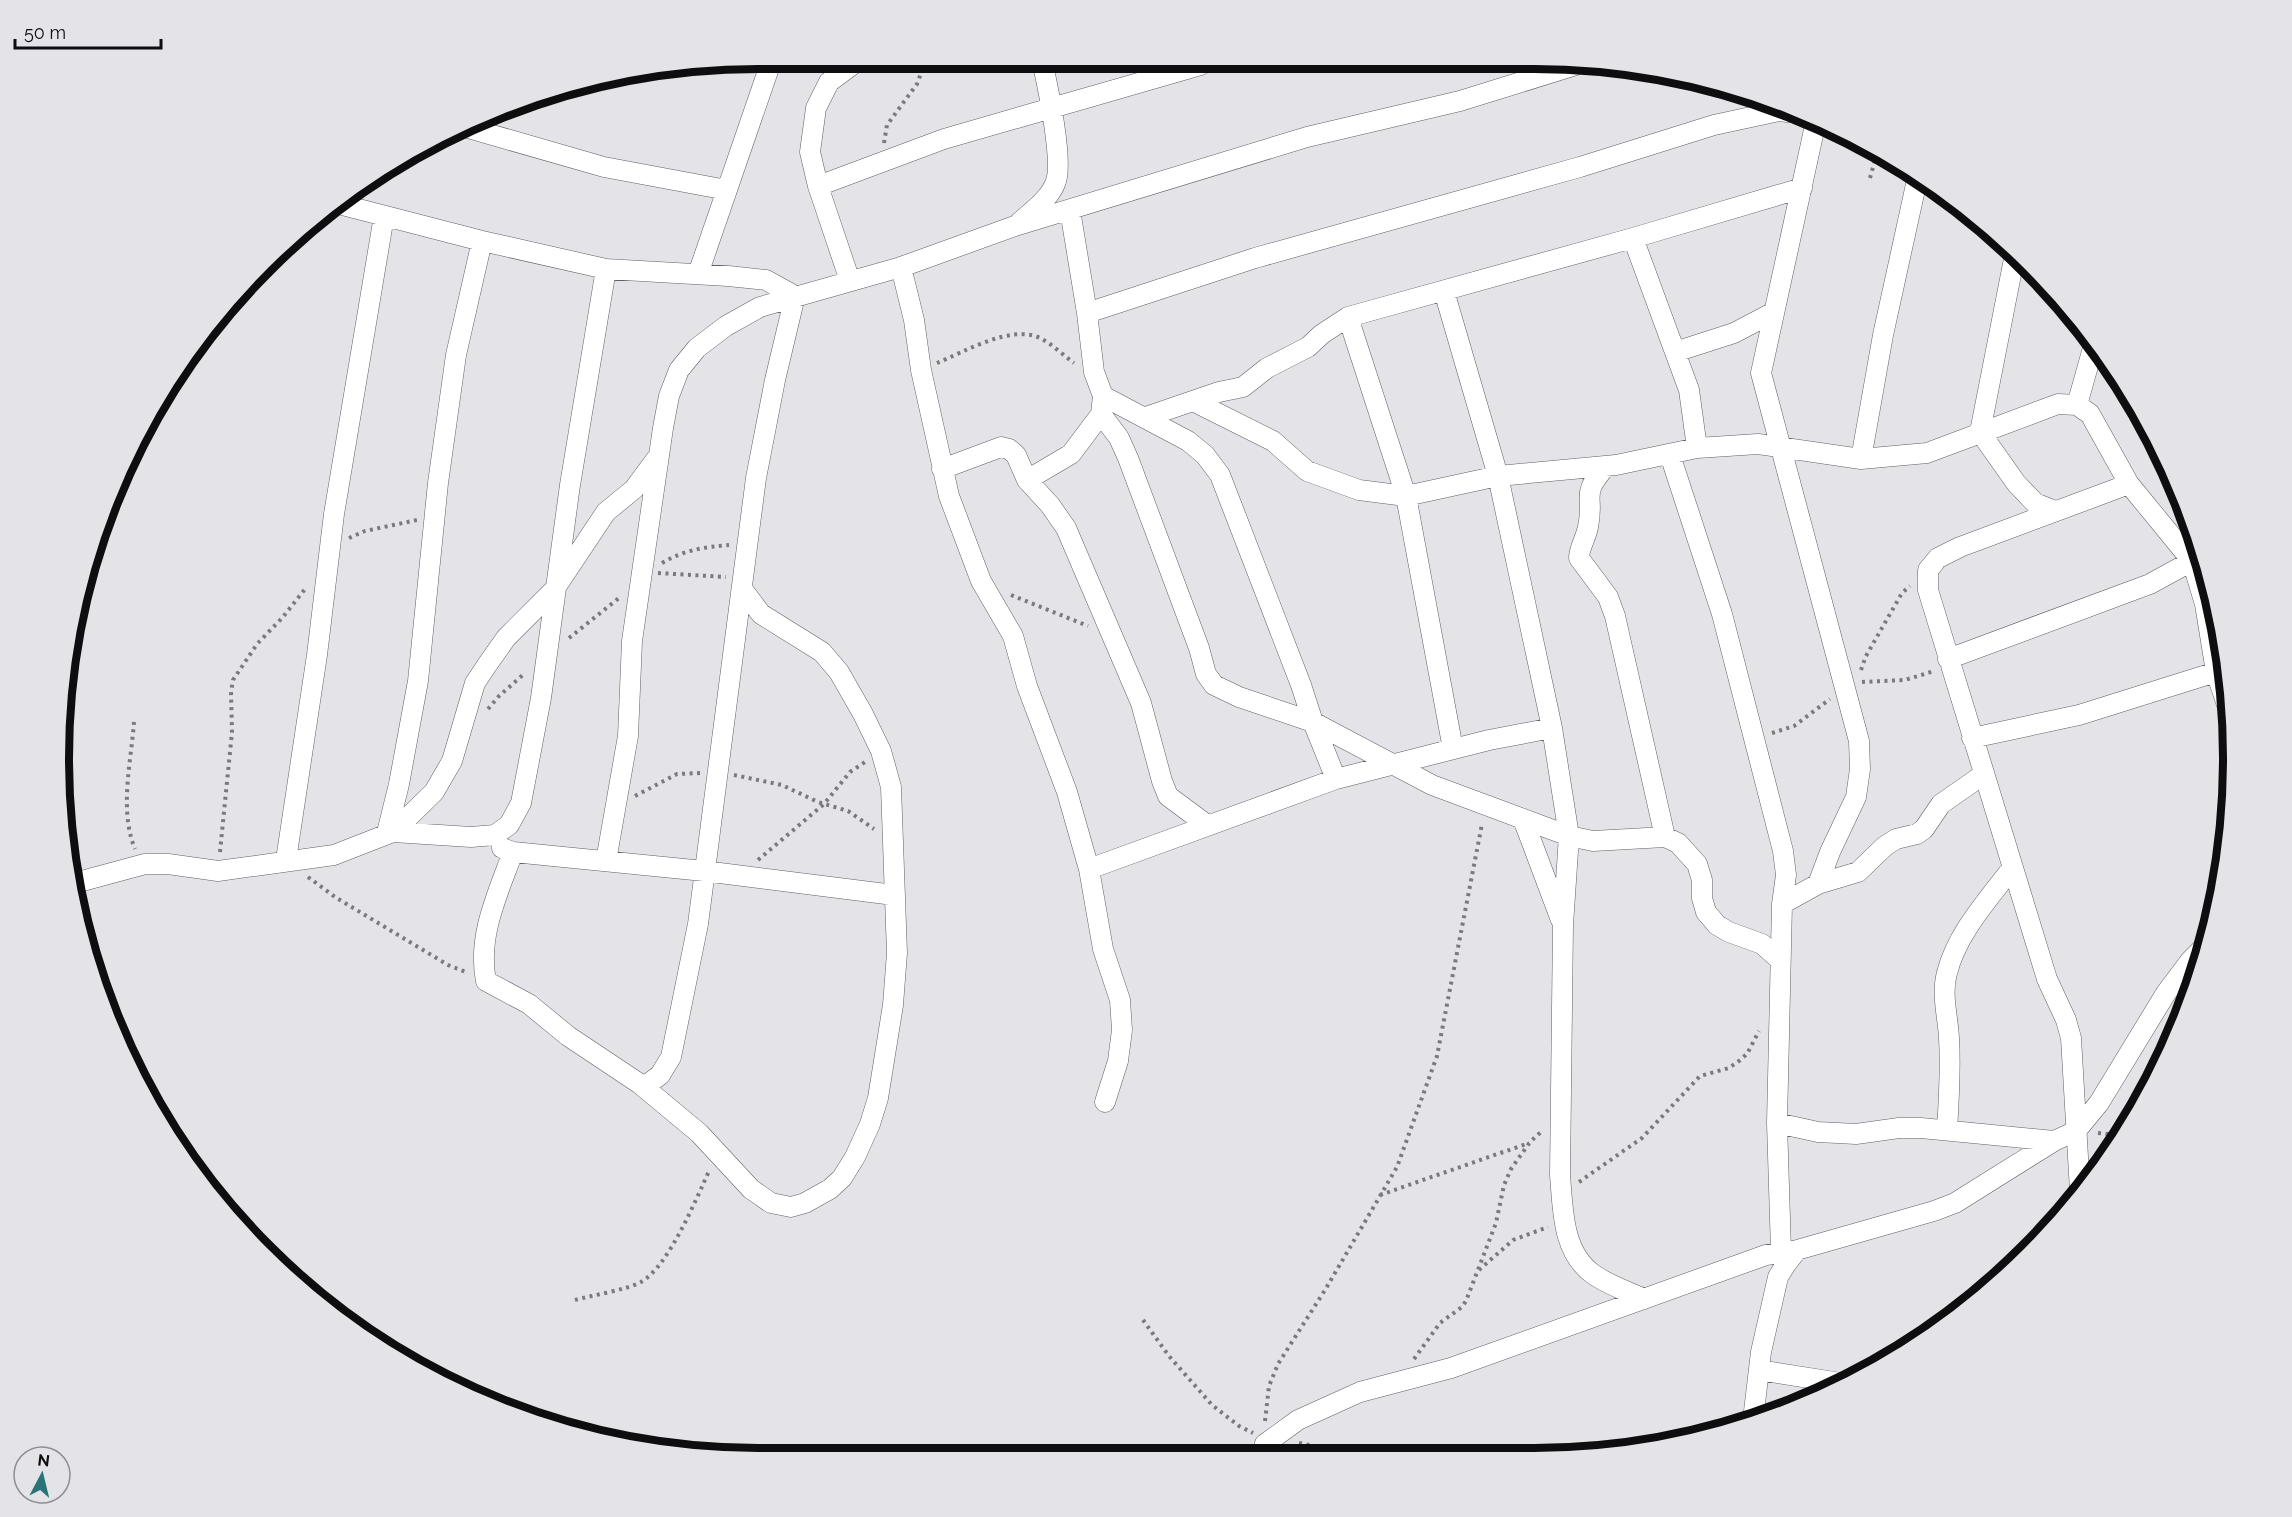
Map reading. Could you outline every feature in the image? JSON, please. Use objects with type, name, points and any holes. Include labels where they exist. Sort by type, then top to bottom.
[{"type":"street","points":[[698,274],[769,69]]},
{"type":"street","points":[[846,69],[829,82],[816,108],[810,152],[818,186],[850,281]]},
{"type":"street","points":[[1015,226],[1043,201],[1056,181],[1057,155],[1044,69]]},
{"type":"street","points":[[818,186],[944,139],[1184,69]]},
{"type":"street","points":[[606,861],[628,736],[632,641],[658,456],[669,396],[679,370],[697,348],[726,326],[760,307],[901,267],[1015,226],[1307,137],[1460,101],[1559,70]]},
{"type":"street","points":[[1087,313],[1255,258],[1580,167],[1714,125],[1773,112]]},
{"type":"street","points":[[1814,129],[1761,373],[1849,686],[1859,741],[1860,769],[1856,797],[1830,852],[1818,884]]},
{"type":"street","points":[[475,130],[604,167],[727,190]]},
{"type":"street","points":[[1861,459],[1883,335],[1916,184]]},
{"type":"street","points":[[1146,417],[1219,392],[1243,387],[1267,368],[1308,347],[1322,334],[1348,317],[1633,238],[1802,188]]},
{"type":"street","points":[[346,206],[482,241],[606,269],[766,280],[795,296]]},
{"type":"street","points":[[1070,210],[1100,396],[1128,458],[1199,648],[1206,674],[1214,685],[1239,697],[1312,722],[1432,785],[1569,836],[1593,841],[1665,837],[1678,843],[1697,864],[1702,880],[1702,898],[1706,912],[1717,924],[1729,932],[1762,944],[1780,960]]},
{"type":"street","points":[[286,860],[317,655],[331,543],[384,216]]},
{"type":"street","points":[[1633,238],[1689,390],[1697,448]]},
{"type":"street","points":[[390,832],[417,681],[434,516],[456,355],[482,241]]},
{"type":"street","points":[[2013,264],[1980,432],[2016,483],[2035,503],[2055,511]]},
{"type":"street","points":[[901,267],[951,504],[981,581],[1013,636],[1027,686],[1067,792],[1089,869],[1103,949],[1120,1000],[1122,1030],[1118,1061],[1105,1102]]},
{"type":"street","points":[[390,832],[471,837],[495,835],[509,825],[521,803],[541,698],[554,590],[606,269]]},
{"type":"street","points":[[1444,291],[1498,476],[1552,728],[1569,836],[1563,925],[1560,1113],[1564,1212],[1569,1242],[1581,1264],[1592,1274],[1606,1283],[1644,1299]]},
{"type":"street","points":[[644,1087],[660,1075],[670,1057],[698,924],[761,455],[795,296]]},
{"type":"street","points":[[1675,352],[1734,333],[1774,312]]},
{"type":"street","points":[[1348,317],[1406,496],[1453,749]]},
{"type":"street","points":[[2077,405],[2091,353]]},
{"type":"street","points":[[1100,396],[1146,417],[1188,441],[1205,455],[1220,475],[1301,685],[1312,722],[1336,779]]},
{"type":"street","points":[[1027,480],[1071,454],[1100,396]]},
{"type":"street","points":[[1193,401],[1273,441],[1307,471],[1359,490],[1406,496],[1498,476],[1606,466],[1697,448],[1758,444],[1861,459],[1927,453],[2058,404],[2077,405],[2090,414],[2129,484],[2190,550]]},
{"type":"street","points":[[942,469],[1001,447],[1009,449],[1016,455],[1027,480],[1050,505],[1066,528],[1141,703],[1161,782],[1168,796],[1207,825]]},
{"type":"street","points":[[1670,455],[1722,614],[1783,851],[1786,875],[1782,904],[1777,1123],[1789,1251],[1778,1278],[1759,1370],[1754,1411]]},
{"type":"street","points":[[80,882],[145,864],[168,864],[218,871],[334,855],[390,832],[434,792],[452,761],[475,683],[506,638],[554,590],[606,512],[634,489],[658,456]]},
{"type":"street","points":[[1606,466],[1592,482],[1588,495],[1589,523],[1579,558],[1608,597],[1615,616],[1665,837]]},
{"type":"street","points":[[2079,1180],[2071,1038],[2066,1020],[2047,979],[1949,663],[1928,590],[1928,570],[1938,558],[1960,547],[2129,484]]},
{"type":"street","points":[[1949,663],[2150,584],[2193,558]]},
{"type":"street","points":[[513,852],[487,927],[482,964],[486,981],[529,1004],[568,1036],[644,1087],[699,1133],[751,1189],[778,1206],[805,1203],[830,1189],[842,1178],[863,1141],[878,1098],[892,1005],[896,964],[891,787],[881,752],[838,672],[822,652],[761,614],[744,584]]},
{"type":"street","points":[[2203,593],[2218,678]]},
{"type":"street","points":[[1972,738],[2079,715],[2216,672]]},
{"type":"street","points":[[1089,869],[1336,779],[1453,749],[1552,728]]},
{"type":"street","points":[[1782,904],[1818,884],[1858,873],[1885,846],[1896,839],[1917,834],[1924,829],[1941,804],[1984,774]]},
{"type":"street","points":[[1523,819],[1563,925]]},
{"type":"street","points":[[471,837],[513,852],[704,871],[894,895]]},
{"type":"street","points":[[1947,1130],[1951,1081],[1944,992],[1946,974],[1957,945],[2012,868]]},
{"type":"street","points":[[1267,1444],[1298,1420],[1359,1392],[1452,1368],[1644,1299],[1789,1251],[1956,1203],[2054,1141],[2076,1131],[2099,1103],[2166,993],[2193,958]]},
{"type":"street","points":[[1777,1123],[1818,1132],[1856,1134],[1899,1128],[1947,1130],[2054,1141]]},
{"type":"street","points":[[1759,1370],[1829,1381]]},
{"type":"path","points":[[883,162],[887,125],[916,84],[922,69]]},
{"type":"path","points":[[1870,178],[1875,160]]},
{"type":"path","points":[[921,370],[999,337],[1029,334],[1046,341],[1100,396]]},
{"type":"path","points":[[331,543],[365,531],[434,516]]},
{"type":"path","points":[[744,584],[650,573],[678,554],[693,549],[749,544]]},
{"type":"path","points":[[1754,742],[1794,726],[1849,686],[1902,593],[1928,570]]},
{"type":"path","points":[[484,717],[498,696],[546,655],[641,581]]},
{"type":"path","points":[[218,871],[232,732],[233,680],[257,644],[283,617],[309,584]]},
{"type":"path","points":[[1008,594],[1112,636]]},
{"type":"path","points":[[1849,686],[1905,680],[1949,663]]},
{"type":"path","points":[[134,722],[127,803],[129,835],[136,852],[145,864]]},
{"type":"path","points":[[739,876],[824,804],[850,772],[881,752]]},
{"type":"path","points":[[617,804],[642,794],[677,774],[717,772],[782,785],[857,817],[893,844]]},
{"type":"path","points":[[1267,1444],[1269,1386],[1278,1364],[1325,1290],[1397,1167],[1437,1056],[1485,805]]},
{"type":"path","points":[[286,860],[335,897],[448,965],[486,981]]},
{"type":"path","points":[[1477,1271],[1513,1240],[1564,1212],[1571,1188],[1642,1138],[1700,1076],[1729,1068],[1739,1061],[1747,1054],[1760,1028]]},
{"type":"path","points":[[1394,1382],[1409,1366],[1440,1323],[1462,1307],[1497,1223],[1504,1185],[1511,1169],[1530,1142],[1560,1113]]},
{"type":"path","points":[[1380,1195],[1530,1142]]},
{"type":"path","points":[[575,1300],[639,1283],[656,1269],[679,1232],[718,1152]]},
{"type":"path","points":[[1143,1320],[1169,1356],[1212,1405],[1267,1444],[1300,1448]]}]
